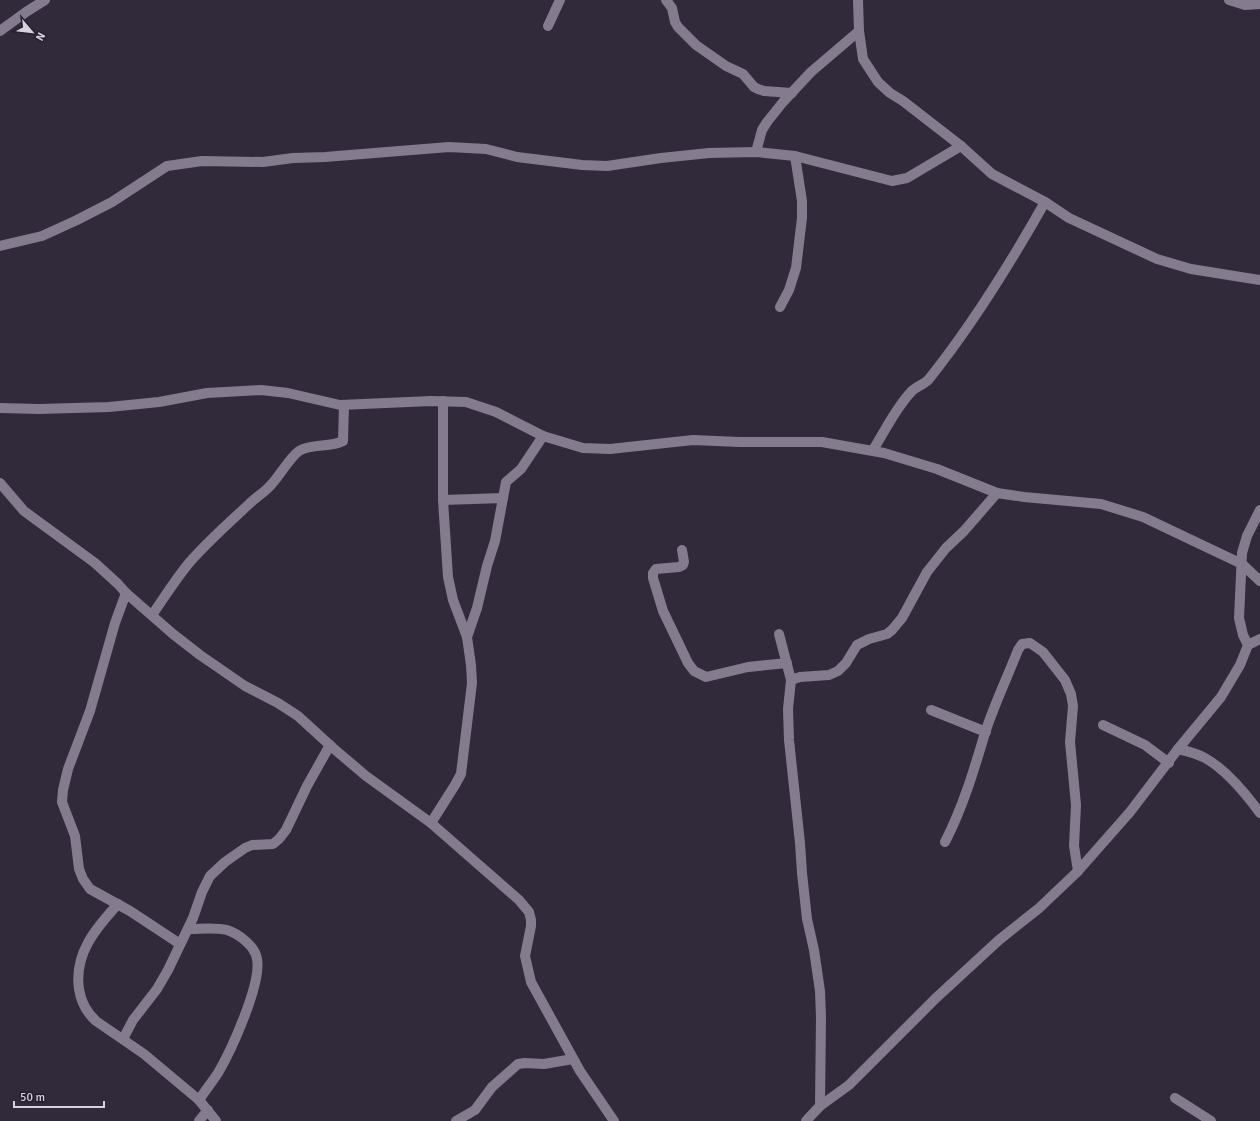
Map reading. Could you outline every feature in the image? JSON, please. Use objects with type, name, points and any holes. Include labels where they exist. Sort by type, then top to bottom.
[{"type":"street","points":[[0,31],[45,0]]},
{"type":"street","points":[[548,26],[560,0]]},
{"type":"street","points":[[666,0],[672,8],[675,22],[678,27],[696,45],[726,66],[743,74],[754,87],[758,89],[764,91],[792,93]]},
{"type":"street","points":[[858,0],[859,31],[863,59],[878,82],[890,93],[961,146],[992,174],[1045,202],[1069,218],[1157,259],[1190,269],[1260,280]]},
{"type":"street","points":[[1229,0],[1246,5],[1260,4]]},
{"type":"street","points":[[756,152],[759,138],[764,126],[792,93],[811,72],[859,31]]},
{"type":"street","points":[[0,246],[49,233],[112,202],[167,166],[185,162],[263,162],[293,158],[333,157],[449,147],[486,150],[524,158],[582,165],[607,166],[710,153],[756,152],[795,156],[892,181],[907,178],[961,146]]},
{"type":"street","points":[[780,307],[791,285],[796,268],[802,218],[802,201],[795,156]]},
{"type":"street","points":[[873,450],[900,406],[916,388],[925,384],[929,380],[968,327],[1020,246],[1045,202]]},
{"type":"street","points":[[0,408],[39,409],[109,407],[159,402],[207,393],[261,390],[288,393],[344,404],[443,401],[466,402],[503,416],[543,436],[583,448],[610,449],[693,440],[739,442],[822,442],[884,453],[937,469],[997,493],[1101,504],[1143,517],[1242,564],[1260,581]]},
{"type":"street","points":[[431,823],[461,774],[472,683],[467,637],[453,600],[448,577],[443,500],[443,401]]},
{"type":"street","points":[[152,615],[189,563],[250,503],[269,488],[300,451],[312,446],[343,441],[344,404]]},
{"type":"street","points":[[467,637],[477,608],[487,566],[495,541],[504,486],[507,480],[521,469],[543,436]]},
{"type":"street","points":[[0,483],[24,511],[95,564],[173,634],[218,668],[245,686],[278,703],[298,716],[366,776],[431,823],[519,900],[529,912],[531,926],[525,956],[531,982],[580,1071],[614,1121]]},
{"type":"street","points":[[791,680],[800,677],[829,675],[838,671],[846,663],[857,645],[887,634],[892,630],[902,618],[927,572],[946,548],[964,531],[997,493]]},
{"type":"street","points":[[443,500],[503,498]]},
{"type":"street","points":[[1248,645],[1243,635],[1239,618],[1242,554],[1247,536],[1260,510]]},
{"type":"street","points":[[682,550],[683,565],[679,567],[656,569],[653,573],[653,578],[663,611],[679,647],[694,671],[706,677],[748,667],[787,663]]},
{"type":"street","points":[[126,593],[115,623],[90,711],[68,770],[63,790],[62,802],[75,836],[77,856],[83,879],[90,889],[118,904],[180,944]]},
{"type":"street","points":[[779,634],[791,680],[788,709],[790,740],[807,918],[817,970],[821,1017],[820,1106]]},
{"type":"street","points":[[806,1121],[820,1106],[849,1085],[936,998],[999,940],[1038,910],[1078,871],[1130,812],[1169,763],[1178,749],[1221,697],[1240,665],[1248,645],[1260,639]]},
{"type":"street","points":[[945,842],[954,825],[986,732],[1018,650],[1022,644],[1030,644],[1043,652],[1056,667],[1065,680],[1071,694],[1073,706],[1070,742],[1076,805],[1074,846],[1078,871]]},
{"type":"street","points":[[931,710],[986,732]]},
{"type":"street","points":[[1104,725],[1145,745],[1169,763]]},
{"type":"street","points":[[123,1040],[133,1020],[160,983],[188,929],[202,892],[210,876],[215,870],[245,848],[252,845],[273,844],[276,842],[286,830],[307,786],[330,745]]},
{"type":"street","points":[[1178,749],[1206,758],[1218,767],[1237,785],[1260,813]]},
{"type":"street","points":[[118,904],[98,926],[82,955],[78,967],[78,982],[82,1003],[91,1016],[144,1054],[199,1100],[216,1121]]},
{"type":"street","points":[[188,929],[228,930],[247,942],[257,957],[258,965],[254,987],[231,1046],[218,1072],[199,1100]]},
{"type":"street","points":[[456,1121],[475,1110],[492,1087],[518,1064],[544,1064],[573,1059]]},
{"type":"street","points":[[1175,1098],[1211,1121]]},
{"type":"street","points":[[199,1121],[208,1110]]}]
